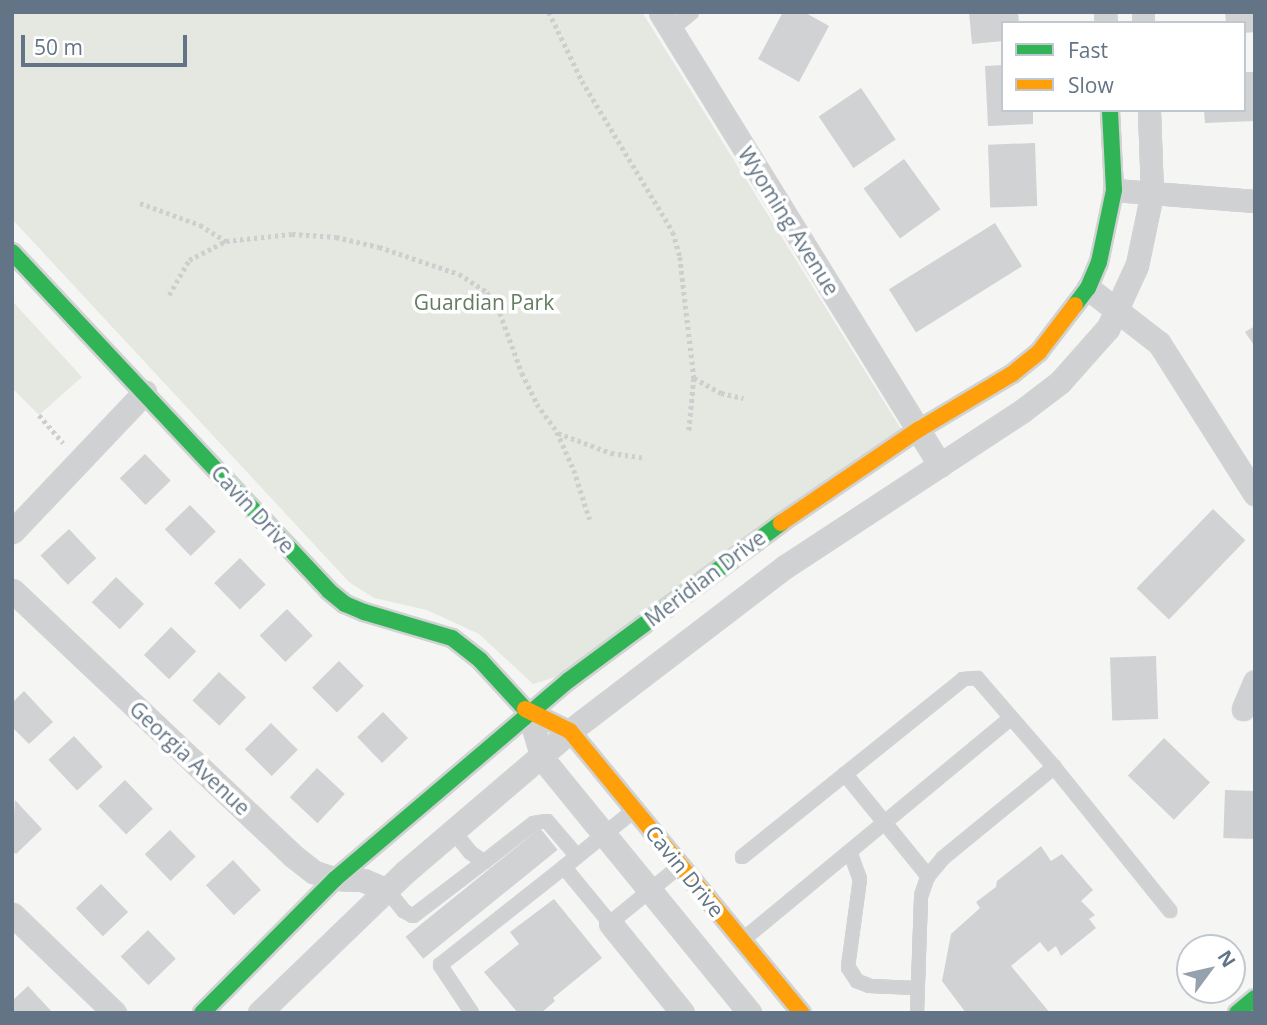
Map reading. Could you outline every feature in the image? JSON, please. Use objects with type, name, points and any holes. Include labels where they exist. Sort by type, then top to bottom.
[{"type":"street","name":"Wyoming Avenue","points":[[660,12],[940,465]]},
{"type":"street","name":"Meridian Drive","points":[[202,1013],[335,879],[529,713],[737,553],[918,430],[1012,373],[1039,352],[1088,288],[1099,262],[1114,190],[1110,112]]},
{"type":"street","name":"Meridian Drive","points":[[259,1013],[387,890],[570,731],[786,566],[1060,383],[1108,328],[1137,265],[1152,193],[1149,112]]},
{"type":"street","points":[[1114,190],[1255,201]]},
{"type":"street","name":"Cavin Drive","points":[[12,251],[329,591],[345,604],[365,612],[452,638],[480,660],[529,713],[570,731],[802,1013]]},
{"type":"street","points":[[1088,288],[1118,308],[1159,343],[1255,494]]},
{"type":"street","points":[[12,532],[145,393]]},
{"type":"street","name":"Georgia Avenue","points":[[12,590],[292,855],[314,872],[335,879],[363,880],[387,890]]},
{"type":"street","points":[[1243,709],[1255,681]]},
{"type":"street","name":"Cavin Drive","points":[[529,713],[541,754],[750,1013]]},
{"type":"street","points":[[12,914],[115,1013]]},
{"type":"street","points":[[610,923],[682,1013]]},
{"type":"street","points":[[1237,1013],[1255,998]]},
{"type":"lane","points":[[670,30],[692,12]]},
{"type":"lane","points":[[742,857],[962,679],[976,678],[1054,766],[1170,911]]},
{"type":"lane","points":[[742,941],[1012,718]]},
{"type":"lane","points":[[917,1013],[921,896],[928,876],[943,858],[1054,766]]},
{"type":"lane","points":[[845,774],[928,876]]},
{"type":"lane","points":[[471,1013],[440,965],[635,809]]},
{"type":"lane","points":[[387,890],[404,911],[413,916],[534,823],[547,821],[577,856]]},
{"type":"lane","points":[[453,831],[471,853],[484,862]]},
{"type":"lane","points":[[850,852],[860,879],[848,967],[857,981],[870,986],[916,988]]},
{"type":"lane","points":[[564,867],[610,923],[681,866]]},
{"type":"path","points":[[549,12],[582,81],[673,232],[680,257],[694,378],[689,430]]},
{"type":"path","points":[[139,203],[200,225],[226,241]]},
{"type":"path","points":[[169,295],[189,260],[226,241],[292,234],[336,237],[423,260],[459,274],[487,292],[500,313],[537,404],[557,432],[574,470],[590,520]]},
{"type":"path","points":[[694,378],[721,393],[743,398]]},
{"type":"path","points":[[39,415],[62,443]]},
{"type":"path","points":[[557,432],[611,453],[646,458]]},
{"type":"green space","name":"Guardian Park","points":[[12,12],[642,12],[901,429],[556,677],[533,684],[479,634],[427,610],[374,598],[349,582],[12,219]]},
{"type":"green space","points":[[14,303],[82,377],[39,415],[12,388]]},
{"type":"building","points":[[783,12],[804,12],[829,26],[799,82],[758,59]]},
{"type":"building","points":[[969,12],[1018,12],[1019,21],[1001,21],[1001,41],[972,44]]},
{"type":"building","points":[[1225,12],[1255,12],[1255,32],[1246,33],[1246,21],[1226,21]]},
{"type":"building","points":[[1001,65],[1001,112],[1033,112],[1033,124],[988,126],[985,66]]},
{"type":"building","points":[[1246,72],[1255,72],[1255,121],[1205,123],[1204,112],[1246,112]]},
{"type":"building","points":[[861,88],[896,139],[853,168],[819,117]]},
{"type":"building","points":[[1035,143],[1037,206],[990,208],[988,145]]},
{"type":"building","points":[[904,159],[940,209],[900,239],[864,188]]},
{"type":"building","points":[[995,223],[1022,266],[916,332],[889,289]]},
{"type":"building","points":[[1255,326],[1255,347],[1245,332]]},
{"type":"building","points":[[145,454],[171,481],[146,505],[120,478]]},
{"type":"building","points":[[190,505],[216,532],[191,556],[165,529]]},
{"type":"building","points":[[1213,509],[1245,540],[1169,619],[1137,588]]},
{"type":"building","points":[[69,529],[96,558],[68,585],[40,556]]},
{"type":"building","points":[[240,558],[266,585],[240,610],[214,583]]},
{"type":"building","points":[[116,577],[144,604],[120,629],[92,602]]},
{"type":"building","points":[[287,609],[313,636],[285,662],[260,635]]},
{"type":"building","points":[[171,627],[196,651],[169,679],[144,655]]},
{"type":"building","points":[[1156,656],[1158,719],[1112,721],[1110,658]]},
{"type":"building","points":[[339,661],[364,686],[337,713],[312,688]]},
{"type":"building","points":[[219,672],[246,697],[219,726],[192,701]]},
{"type":"building","points":[[24,691],[53,722],[29,744],[12,727],[12,703]]},
{"type":"building","points":[[383,712],[408,738],[382,763],[357,737]]},
{"type":"building","points":[[271,723],[298,750],[272,776],[245,749]]},
{"type":"building","points":[[74,736],[103,767],[77,791],[48,760]]},
{"type":"building","points":[[1164,738],[1210,782],[1174,820],[1128,775]]},
{"type":"building","points":[[317,768],[345,794],[318,823],[290,797]]},
{"type":"building","points":[[125,780],[153,809],[126,834],[98,806]]},
{"type":"building","points":[[1225,790],[1255,791],[1253,839],[1223,838]]},
{"type":"building","points":[[15,800],[42,829],[16,854],[12,850]]},
{"type":"building","points":[[540,828],[558,850],[423,959],[406,937]]},
{"type":"building","points":[[170,830],[196,857],[171,881],[145,854]]},
{"type":"building","points":[[1041,846],[1051,861],[1062,854],[1093,890],[1081,901],[1095,915],[1089,919],[1096,928],[1061,956],[1056,946],[1048,952],[1040,942],[1011,966],[1050,1013],[966,1013],[942,981],[951,934],[980,908],[976,902],[996,887],[997,881]]},
{"type":"building","points":[[233,860],[261,890],[234,915],[206,885]]},
{"type":"building","points":[[101,884],[128,912],[103,936],[76,908]]},
{"type":"building","points":[[554,899],[602,958],[553,998],[555,1001],[541,1013],[518,1013],[484,972],[519,944],[510,932]]},
{"type":"building","points":[[148,930],[176,959],[148,985],[121,956]]},
{"type":"building","points":[[28,986],[53,1013],[12,1013],[12,1001]]},
{"type":"traffic: fast","points":[[1075,305],[1088,288],[1099,262],[1114,190],[1110,112]]},
{"type":"traffic: fast","points":[[12,252],[329,591],[345,604],[364,612],[452,638],[480,660],[525,709]]},
{"type":"traffic: fast","points":[[202,1013],[335,879],[569,680],[781,523]]},
{"type":"traffic: fast","points":[[1237,1013],[1255,998]]},
{"type":"traffic: slow","points":[[781,523],[918,430],[1012,374],[1039,352],[1075,305]]},
{"type":"traffic: slow","points":[[525,709],[570,731],[802,1013]]}]
